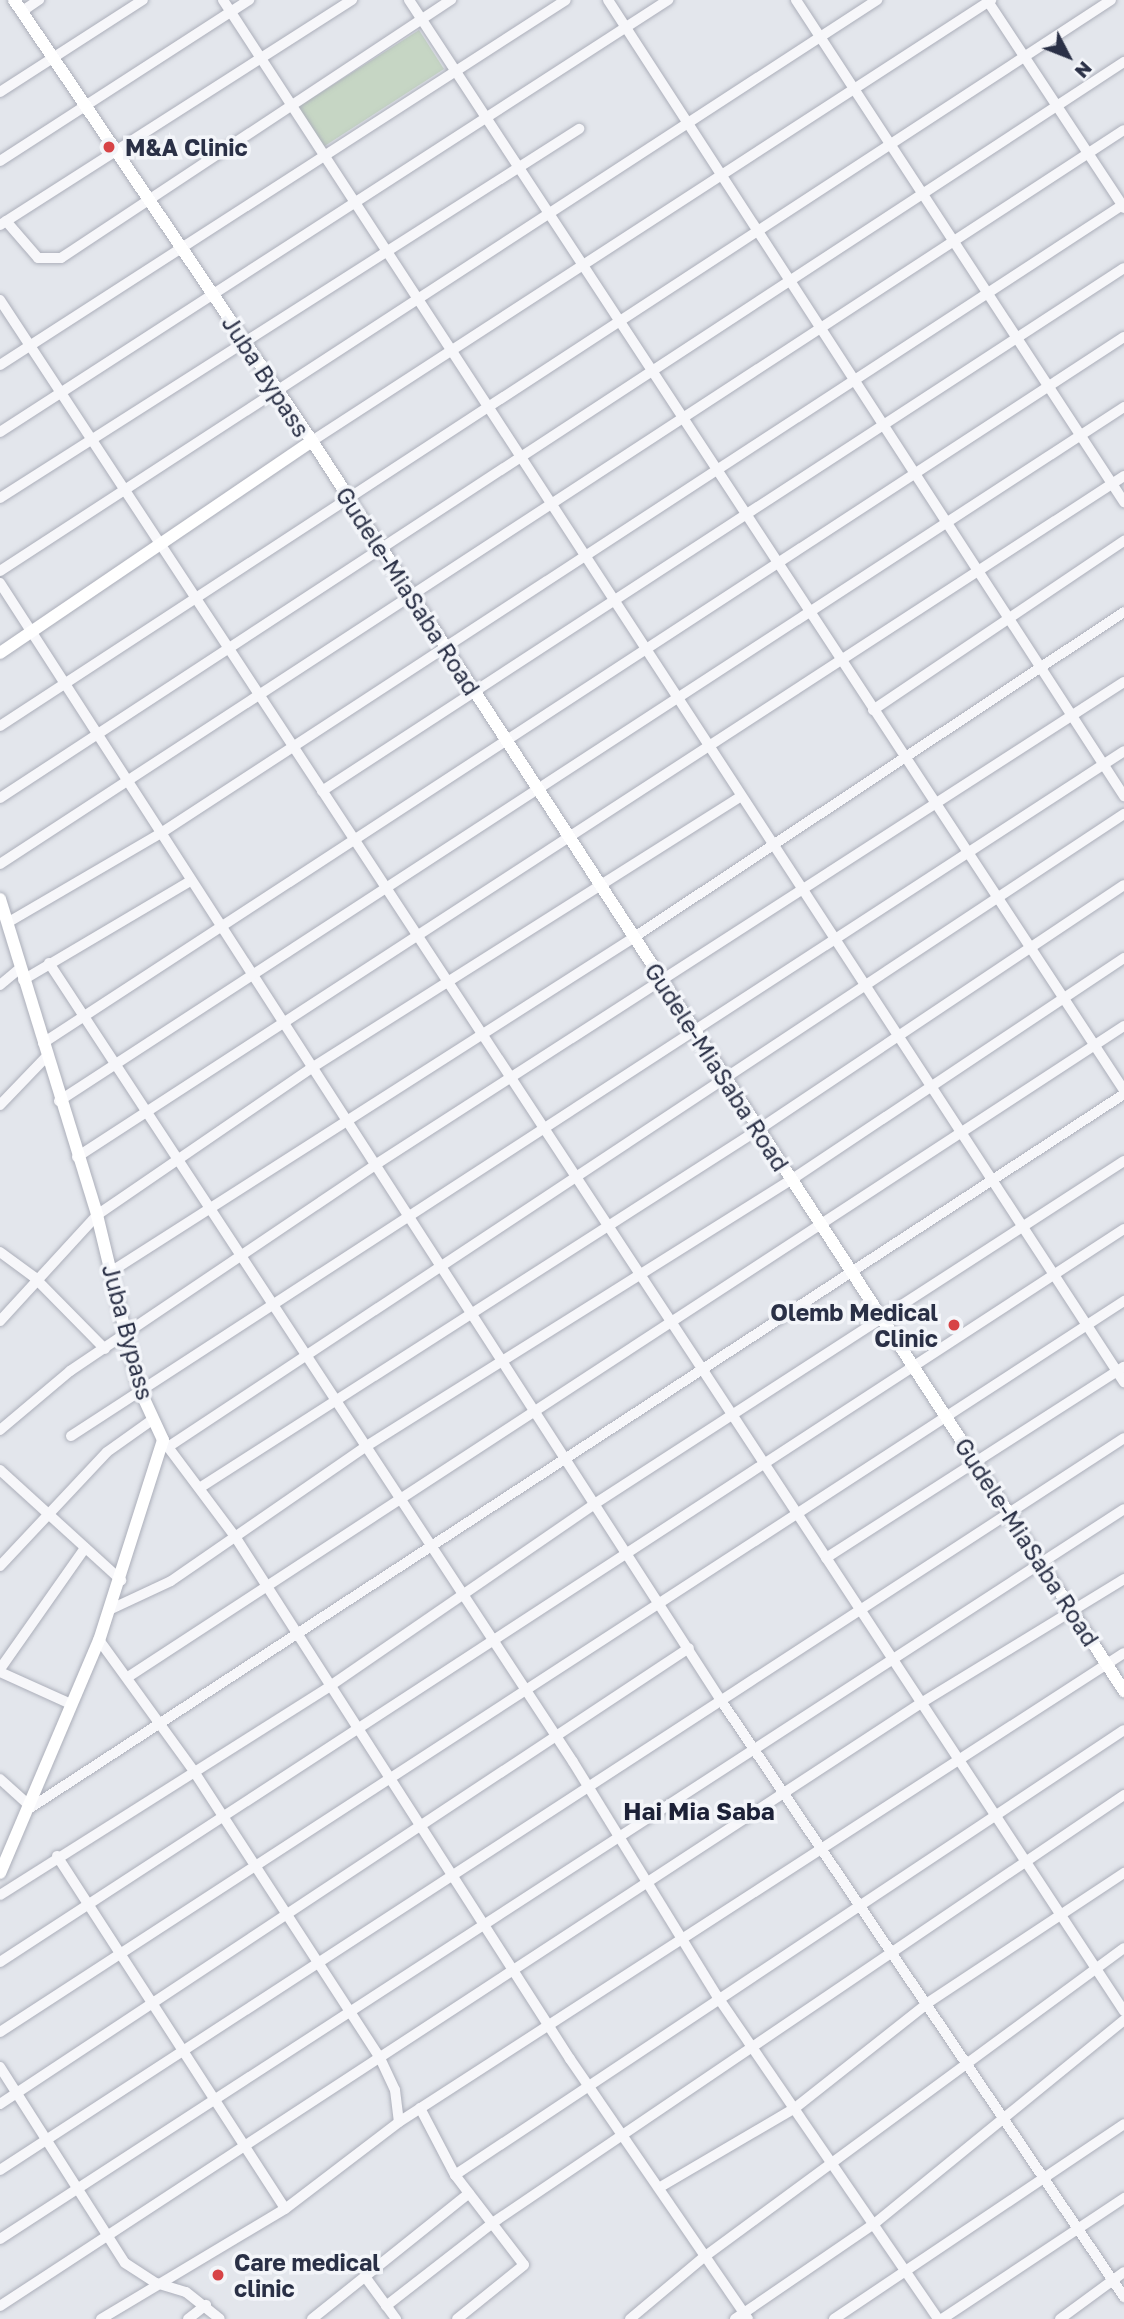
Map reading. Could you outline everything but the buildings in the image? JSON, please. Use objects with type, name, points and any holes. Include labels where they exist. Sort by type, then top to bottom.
[{"type":"main road","name":"Juba Bypass","points":[[0,653],[312,441],[13,0]]},
{"type":"main road","name":"Gudele-MiaSaba Road","points":[[312,441],[662,985],[1124,1691]]},
{"type":"main road","name":"Juba Bypass","points":[[0,899],[20,975],[97,1215],[129,1331],[139,1388],[165,1443]]},
{"type":"main road","points":[[0,1873],[25,1808],[99,1640],[165,1443]]},
{"type":"street","points":[[21,12],[39,0]]},
{"type":"street","points":[[0,92],[143,0]]},
{"type":"street","points":[[223,0],[290,108],[1020,1226],[1086,1326],[1120,1369],[1124,1382]]},
{"type":"street","points":[[0,161],[84,104],[249,0]]},
{"type":"street","points":[[352,0],[261,63],[3,223],[48,262],[290,108],[451,0]]},
{"type":"street","points":[[0,1779],[25,1808],[296,1634],[1124,1092],[650,372],[409,0]]},
{"type":"street","points":[[0,365],[453,67],[566,0]]},
{"type":"street","points":[[608,0],[1124,796]]},
{"type":"street","points":[[0,432],[668,0]]},
{"type":"street","points":[[796,0],[890,146],[990,291],[1124,502]]},
{"type":"street","points":[[0,571],[416,300],[547,211],[877,0]]},
{"type":"street","points":[[0,726],[760,233],[1111,0]]},
{"type":"street","points":[[7,923],[161,833],[852,376],[1123,205],[1055,107],[989,1],[724,178],[582,265],[312,441]]},
{"type":"street","points":[[0,798],[1124,62]]},
{"type":"street","points":[[0,498],[247,345],[579,129]]},
{"type":"street","points":[[0,864],[1124,130]]},
{"type":"street","points":[[322,791],[1124,268]]},
{"type":"street","points":[[0,300],[96,438],[199,595],[228,648],[356,838],[417,936],[1124,2011]]},
{"type":"street","points":[[43,1043],[222,929],[356,838],[1124,337]]},
{"type":"street","points":[[59,1101],[1124,407]]},
{"type":"street","points":[[77,1157],[1124,476]]},
{"type":"street","points":[[873,710],[1124,541]]},
{"type":"street","points":[[0,583],[128,780],[189,882],[222,929],[281,1025],[474,1314],[720,1699],[753,1745],[819,1849],[929,2002],[965,2063],[1003,2119],[1046,2175],[1124,2297]]},
{"type":"street","points":[[112,1271],[212,1209],[344,1119],[481,1031],[633,938],[1124,612]]},
{"type":"street","points":[[0,1430],[129,1331],[374,1165],[510,1077],[662,985],[1124,682]]},
{"type":"street","points":[[71,1436],[139,1388],[405,1213],[545,1131],[693,1029],[1124,751]]},
{"type":"street","points":[[0,1321],[34,1277],[97,1215],[310,1069],[740,797]]},
{"type":"street","points":[[1124,814],[863,984],[576,1178],[165,1443],[201,1487],[236,1538],[358,1731],[457,1875],[514,1973],[590,2087],[662,2186],[742,2317],[874,2224],[1124,2020]]},
{"type":"street","points":[[0,985],[49,962],[189,882]]},
{"type":"street","points":[[201,1487],[334,1399],[474,1314],[758,1130],[895,1034],[1124,885]]},
{"type":"street","points":[[109,1610],[171,1580],[236,1538],[365,1447],[791,1180],[929,1085],[1124,958]]},
{"type":"street","points":[[49,962],[119,1064],[397,1497],[559,1740],[586,1788],[649,1884],[717,1996],[940,2319],[1124,2198]]},
{"type":"street","points":[[128,1677],[265,1583],[1124,1026]]},
{"type":"street","points":[[0,1105],[47,1056]]},
{"type":"street","points":[[0,1895],[57,1856],[330,1686],[596,1503],[1124,1161]]},
{"type":"street","points":[[0,1962],[494,1644],[1124,1229]]},
{"type":"street","points":[[0,1252],[34,1277],[104,1349]]},
{"type":"street","points":[[0,2032],[123,1955],[795,1511],[946,1418],[1124,1301]]},
{"type":"street","points":[[826,1559],[976,1465],[1120,1369]]},
{"type":"street","points":[[0,1566],[45,1513],[107,1452],[152,1420]]},
{"type":"street","points":[[0,2170],[457,1875],[720,1699],[1124,1438]]},
{"type":"street","points":[[0,1470],[121,1580]]},
{"type":"street","points":[[0,2239],[349,2016],[753,1745],[1038,1561],[1124,1509]]},
{"type":"street","points":[[71,1704],[0,1670],[85,1548]]},
{"type":"street","points":[[0,2306],[109,2239],[921,1703],[1124,1578]]},
{"type":"street","points":[[99,1640],[193,1770],[257,1866],[349,2016],[380,2058],[395,2090],[398,2122]]},
{"type":"street","points":[[0,2104],[421,1822],[559,1740],[689,1648]]},
{"type":"street","points":[[101,2319],[156,2283],[285,2209],[398,2122],[550,2027],[681,1938],[1124,1653]]},
{"type":"street","points":[[455,2175],[590,2087],[717,1996],[860,1908],[994,1814],[1124,1730]]},
{"type":"street","points":[[386,2306],[494,2222],[895,1955],[1124,1795]]},
{"type":"street","points":[[57,1856],[186,2051],[244,2149],[285,2209]]},
{"type":"street","points":[[662,2186],[795,2108],[929,2002],[1124,1873]]},
{"type":"street","points":[[630,2319],[704,2257],[1124,1948]]},
{"type":"street","points":[[0,2067],[75,2189],[125,2263],[156,2283],[206,2305],[220,2319]]},
{"type":"street","points":[[420,2108],[455,2175],[494,2222],[525,2269],[457,2319]]},
{"type":"street","points":[[834,2319],[1124,2124]]},
{"type":"street","points":[[312,2319],[469,2193]]},
{"type":"street","points":[[1060,2319],[1124,2272]]},
{"type":"street","points":[[366,2278],[397,2319]]},
{"type":"street","points":[[188,2319],[206,2305]]},
{"type":"green space","points":[[419,30],[444,69],[320,149],[295,109]]},
{"type":"place","name":"M&A Clinic","points":[[109,147]]},
{"type":"place","name":"Olemb Medical Clinic","points":[[954,1325]]},
{"type":"place","name":"Care medical clinic","points":[[218,2275]]},
{"type":"district","name":"Hai Mia Saba","points":[[699,1811]]}]
